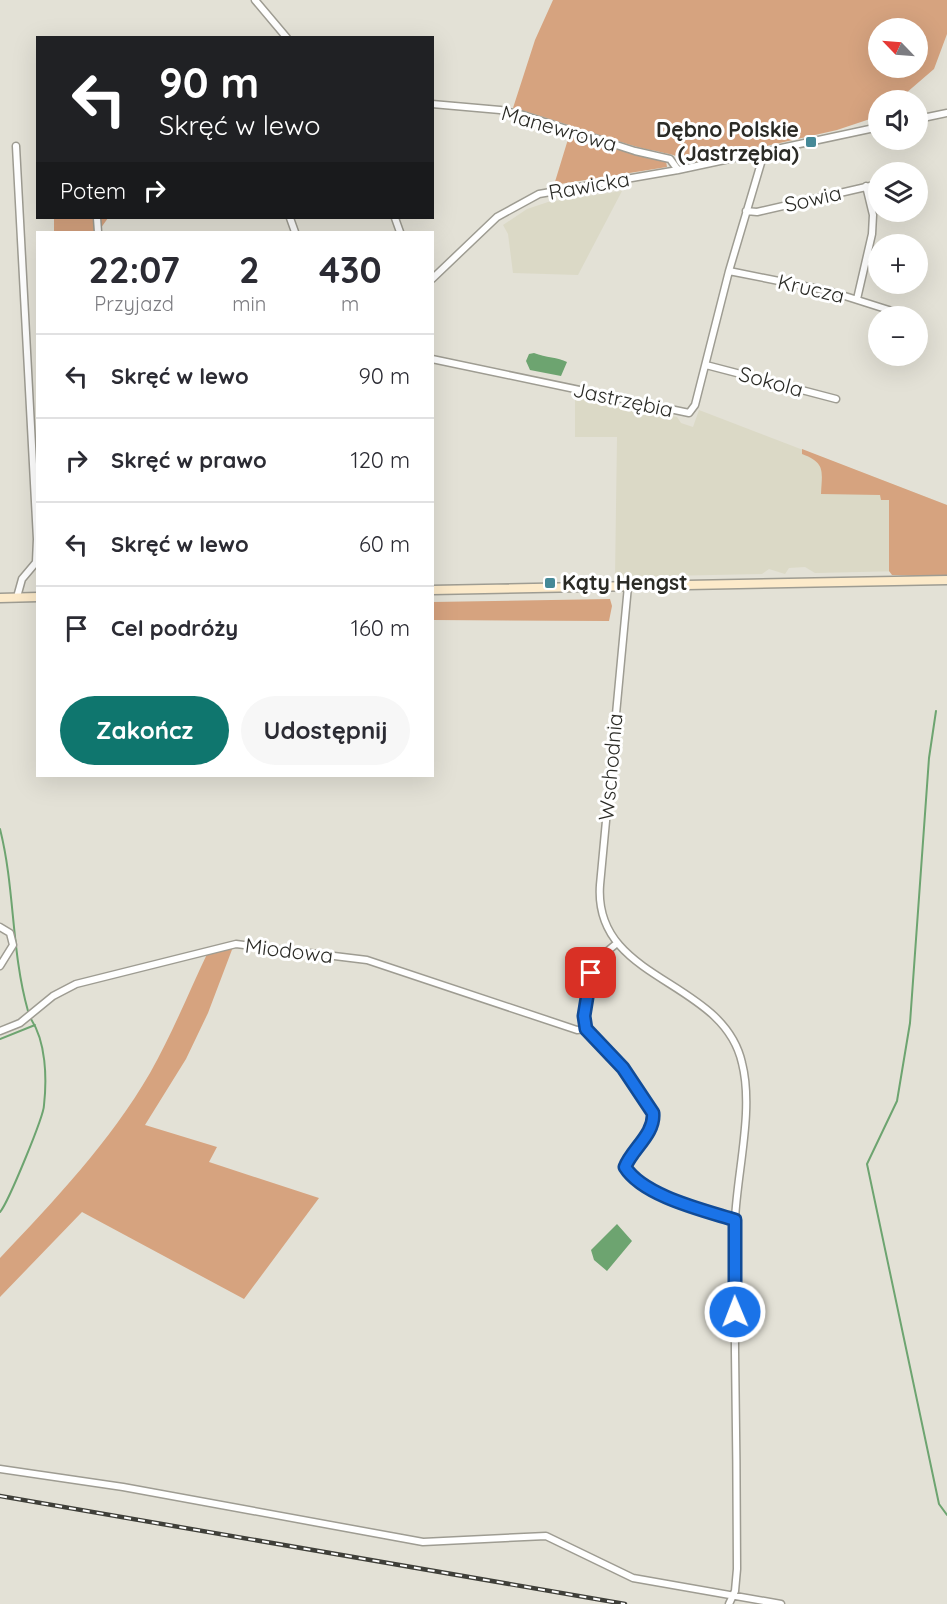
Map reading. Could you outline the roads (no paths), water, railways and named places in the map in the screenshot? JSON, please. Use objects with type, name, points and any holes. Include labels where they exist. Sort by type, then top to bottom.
[{"type":"main road","points":[[434,590],[947,580]]},
{"type":"main road","points":[[0,598],[36,597]]},
{"type":"street","points":[[255,0],[285,36]]},
{"type":"street","name":"Manewrowa","points":[[434,104],[500,110],[523,115],[635,151],[670,159],[678,170]]},
{"type":"street","points":[[928,117],[947,113]]},
{"type":"street","name":"Rawicka","points":[[434,277],[497,217],[539,194],[678,170],[868,129]]},
{"type":"street","points":[[16,146],[36,520]]},
{"type":"street","name":"Jastrzębia","points":[[434,359],[689,413],[695,405],[729,271],[764,153]]},
{"type":"street","points":[[857,299],[872,234],[873,215],[866,186]]},
{"type":"street","name":"Sowia","points":[[746,211],[757,212],[866,186]]},
{"type":"street","name":"Krucza","points":[[729,271],[857,299],[877,306]]},
{"type":"street","name":"Sokola","points":[[706,365],[836,399]]},
{"type":"street","points":[[17,597],[22,579],[36,562]]},
{"type":"street","name":"Wschodnia","points":[[616,944],[606,927],[601,910],[600,890],[628,586]]},
{"type":"street","points":[[0,927],[10,933],[13,945],[0,966]]},
{"type":"street","name":"Miodowa","points":[[0,1031],[20,1023],[53,996],[76,984],[237,944],[367,960],[577,1030],[586,1029]]},
{"type":"street","points":[[729,1604],[733,1595],[737,1569],[735,1220],[745,1082],[739,1051],[734,1039],[718,1018],[628,956],[616,944],[599,958],[591,973],[584,1016],[586,1029],[623,1068],[653,1113],[654,1121],[651,1129],[625,1167],[629,1174],[646,1186],[682,1203],[735,1220]]},
{"type":"street","points":[[0,1469],[123,1487],[423,1542],[546,1536],[633,1578],[782,1604]]},
{"type":"waterway","points":[[936,711],[929,758],[910,1023],[897,1101],[867,1164],[939,1504],[947,1515]]},
{"type":"waterway","points":[[0,829],[5,851],[19,966],[28,1011]]},
{"type":"waterway","points":[[0,1212],[25,1159],[44,1105],[44,1060],[40,1038],[31,1019]]},
{"type":"waterway","points":[[0,1039],[35,1025]]},
{"type":"railway","points":[[0,1496],[625,1604]]},
{"type":"place","name":"Dębno Polskie (Jastrzębia)","points":[[811,142]]},
{"type":"place","name":"Kąty Hengst","points":[[550,583]]}]
